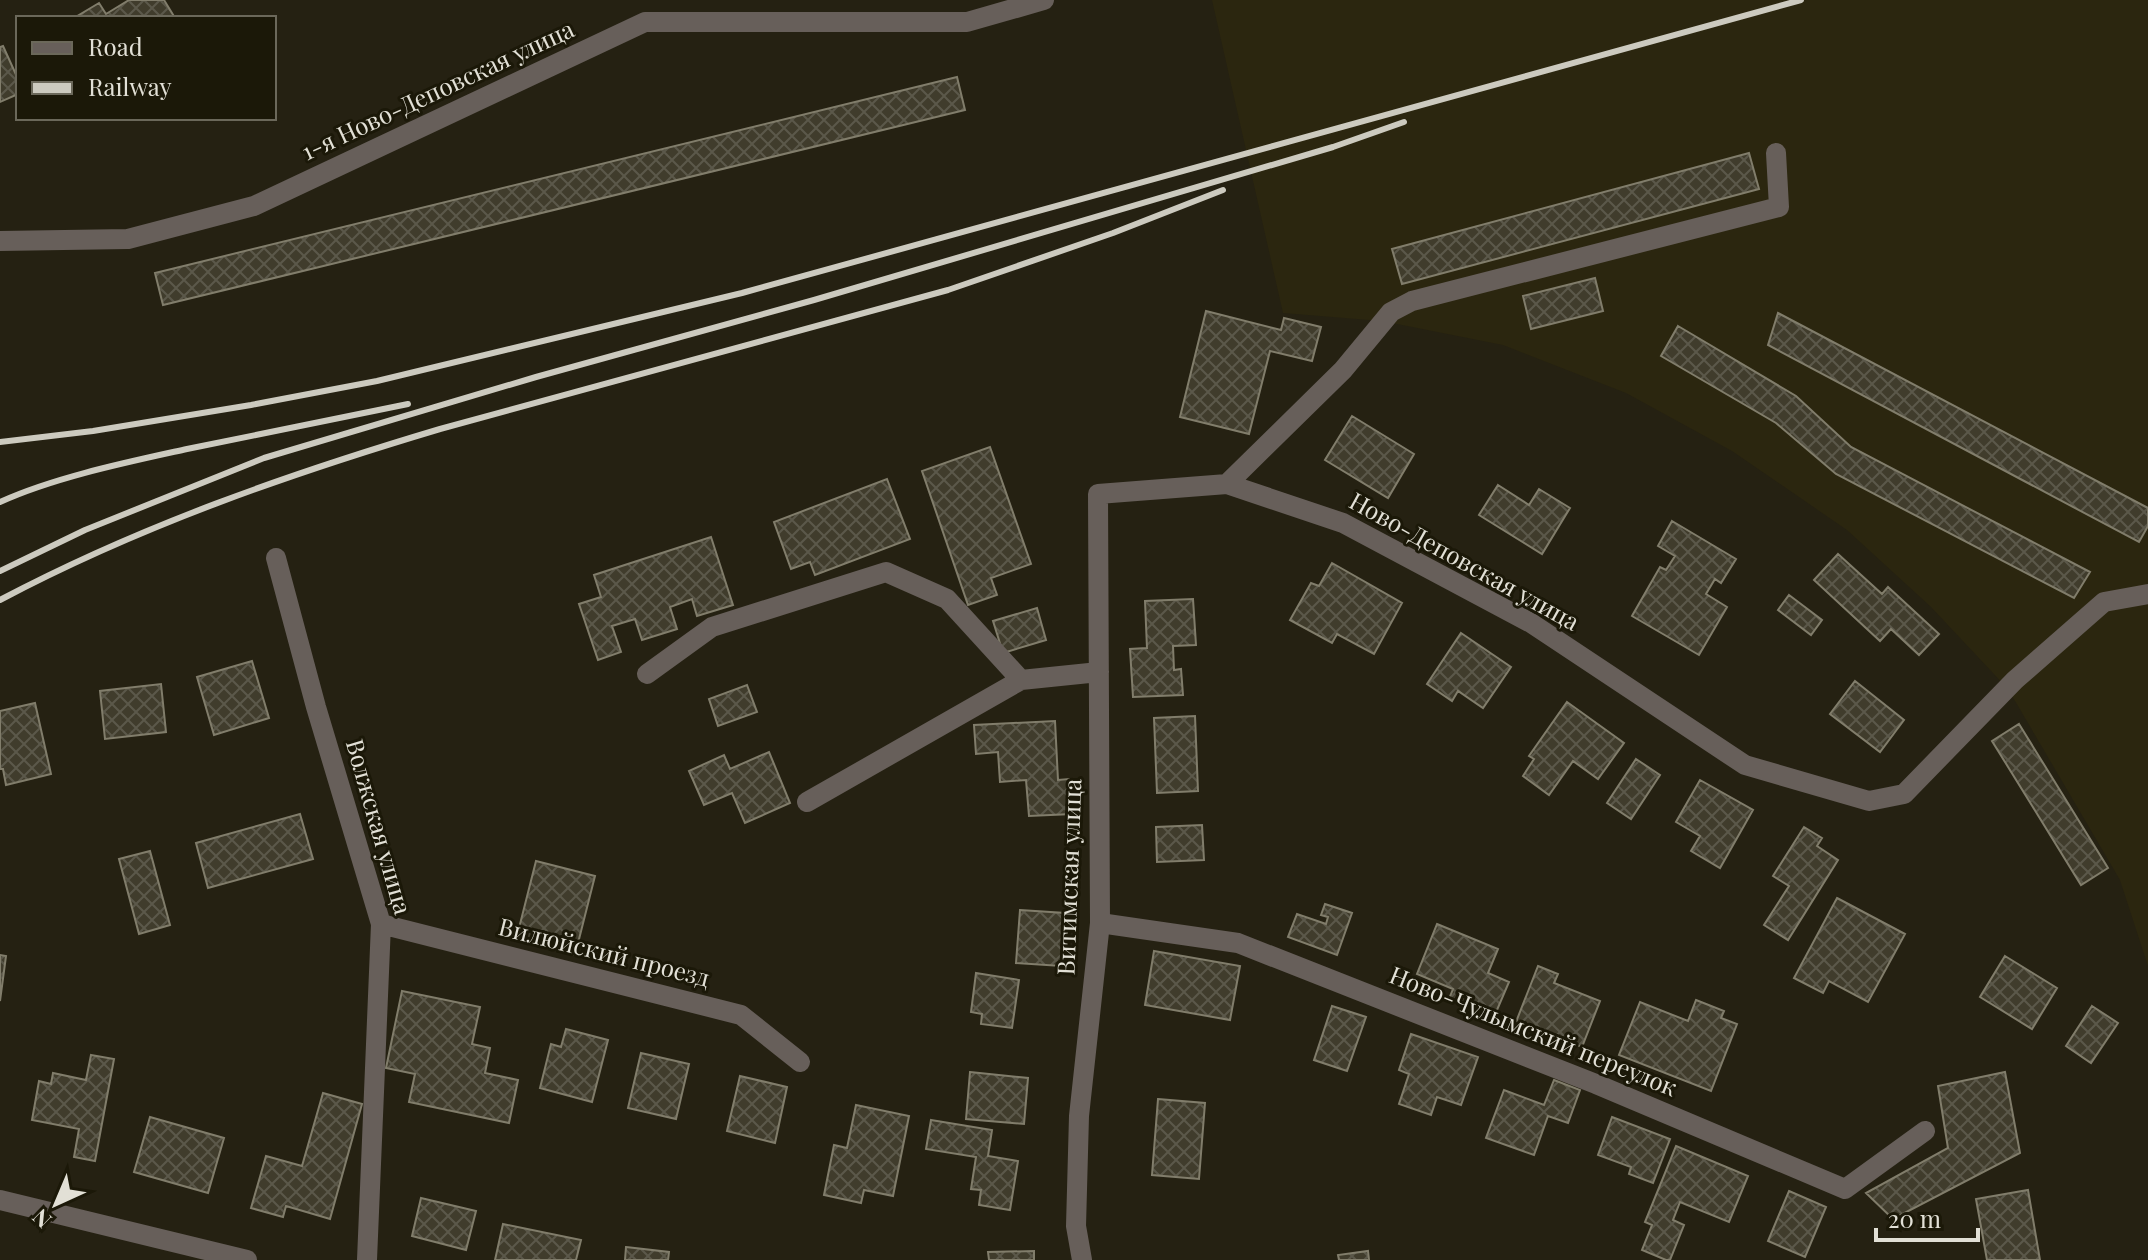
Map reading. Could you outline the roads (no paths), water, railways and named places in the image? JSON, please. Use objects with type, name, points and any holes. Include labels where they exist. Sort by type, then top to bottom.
[{"type":"street","points":[[965,0],[967,22]]},
{"type":"street","name":"1-я Ново-Деповская улица","points":[[0,241],[128,239],[254,206],[645,22],[967,22],[1044,0]]},
{"type":"street","points":[[1227,484],[1343,370],[1391,312],[1412,301],[1779,207],[1776,153]]},
{"type":"street","name":"Ново-Деповская улица","points":[[1098,494],[1227,484],[1343,523],[1531,623],[1745,765],[1869,801],[1904,794],[2015,680],[2104,602],[2148,594]]},
{"type":"street","name":"Витимская улица","points":[[1082,1260],[1076,1226],[1079,1116],[1100,923],[1098,494]]},
{"type":"street","name":"Волжская улица","points":[[276,558],[316,707],[381,924],[367,1260]]},
{"type":"street","points":[[647,674],[712,627],[886,572],[947,599],[1021,680]]},
{"type":"street","points":[[807,802],[1021,680],[1099,672]]},
{"type":"street","name":"Ново-Чулымский переулок","points":[[1100,923],[1238,943],[1596,1084],[1845,1189],[1925,1131]]},
{"type":"street","name":"Вилюйский проезд","points":[[381,924],[741,1015],[800,1062]]},
{"type":"street","points":[[0,1200],[247,1260]]},
{"type":"railway","points":[[0,442],[93,431],[377,381],[742,293],[1801,0]]},
{"type":"railway","points":[[0,571],[85,530],[264,458],[536,377],[814,300],[1333,147],[1404,122]]},
{"type":"railway","points":[[0,600],[161,525],[327,464],[440,429],[948,290],[1113,233],[1223,190]]},
{"type":"railway","points":[[0,502],[44,485],[116,465],[408,404]]}]
